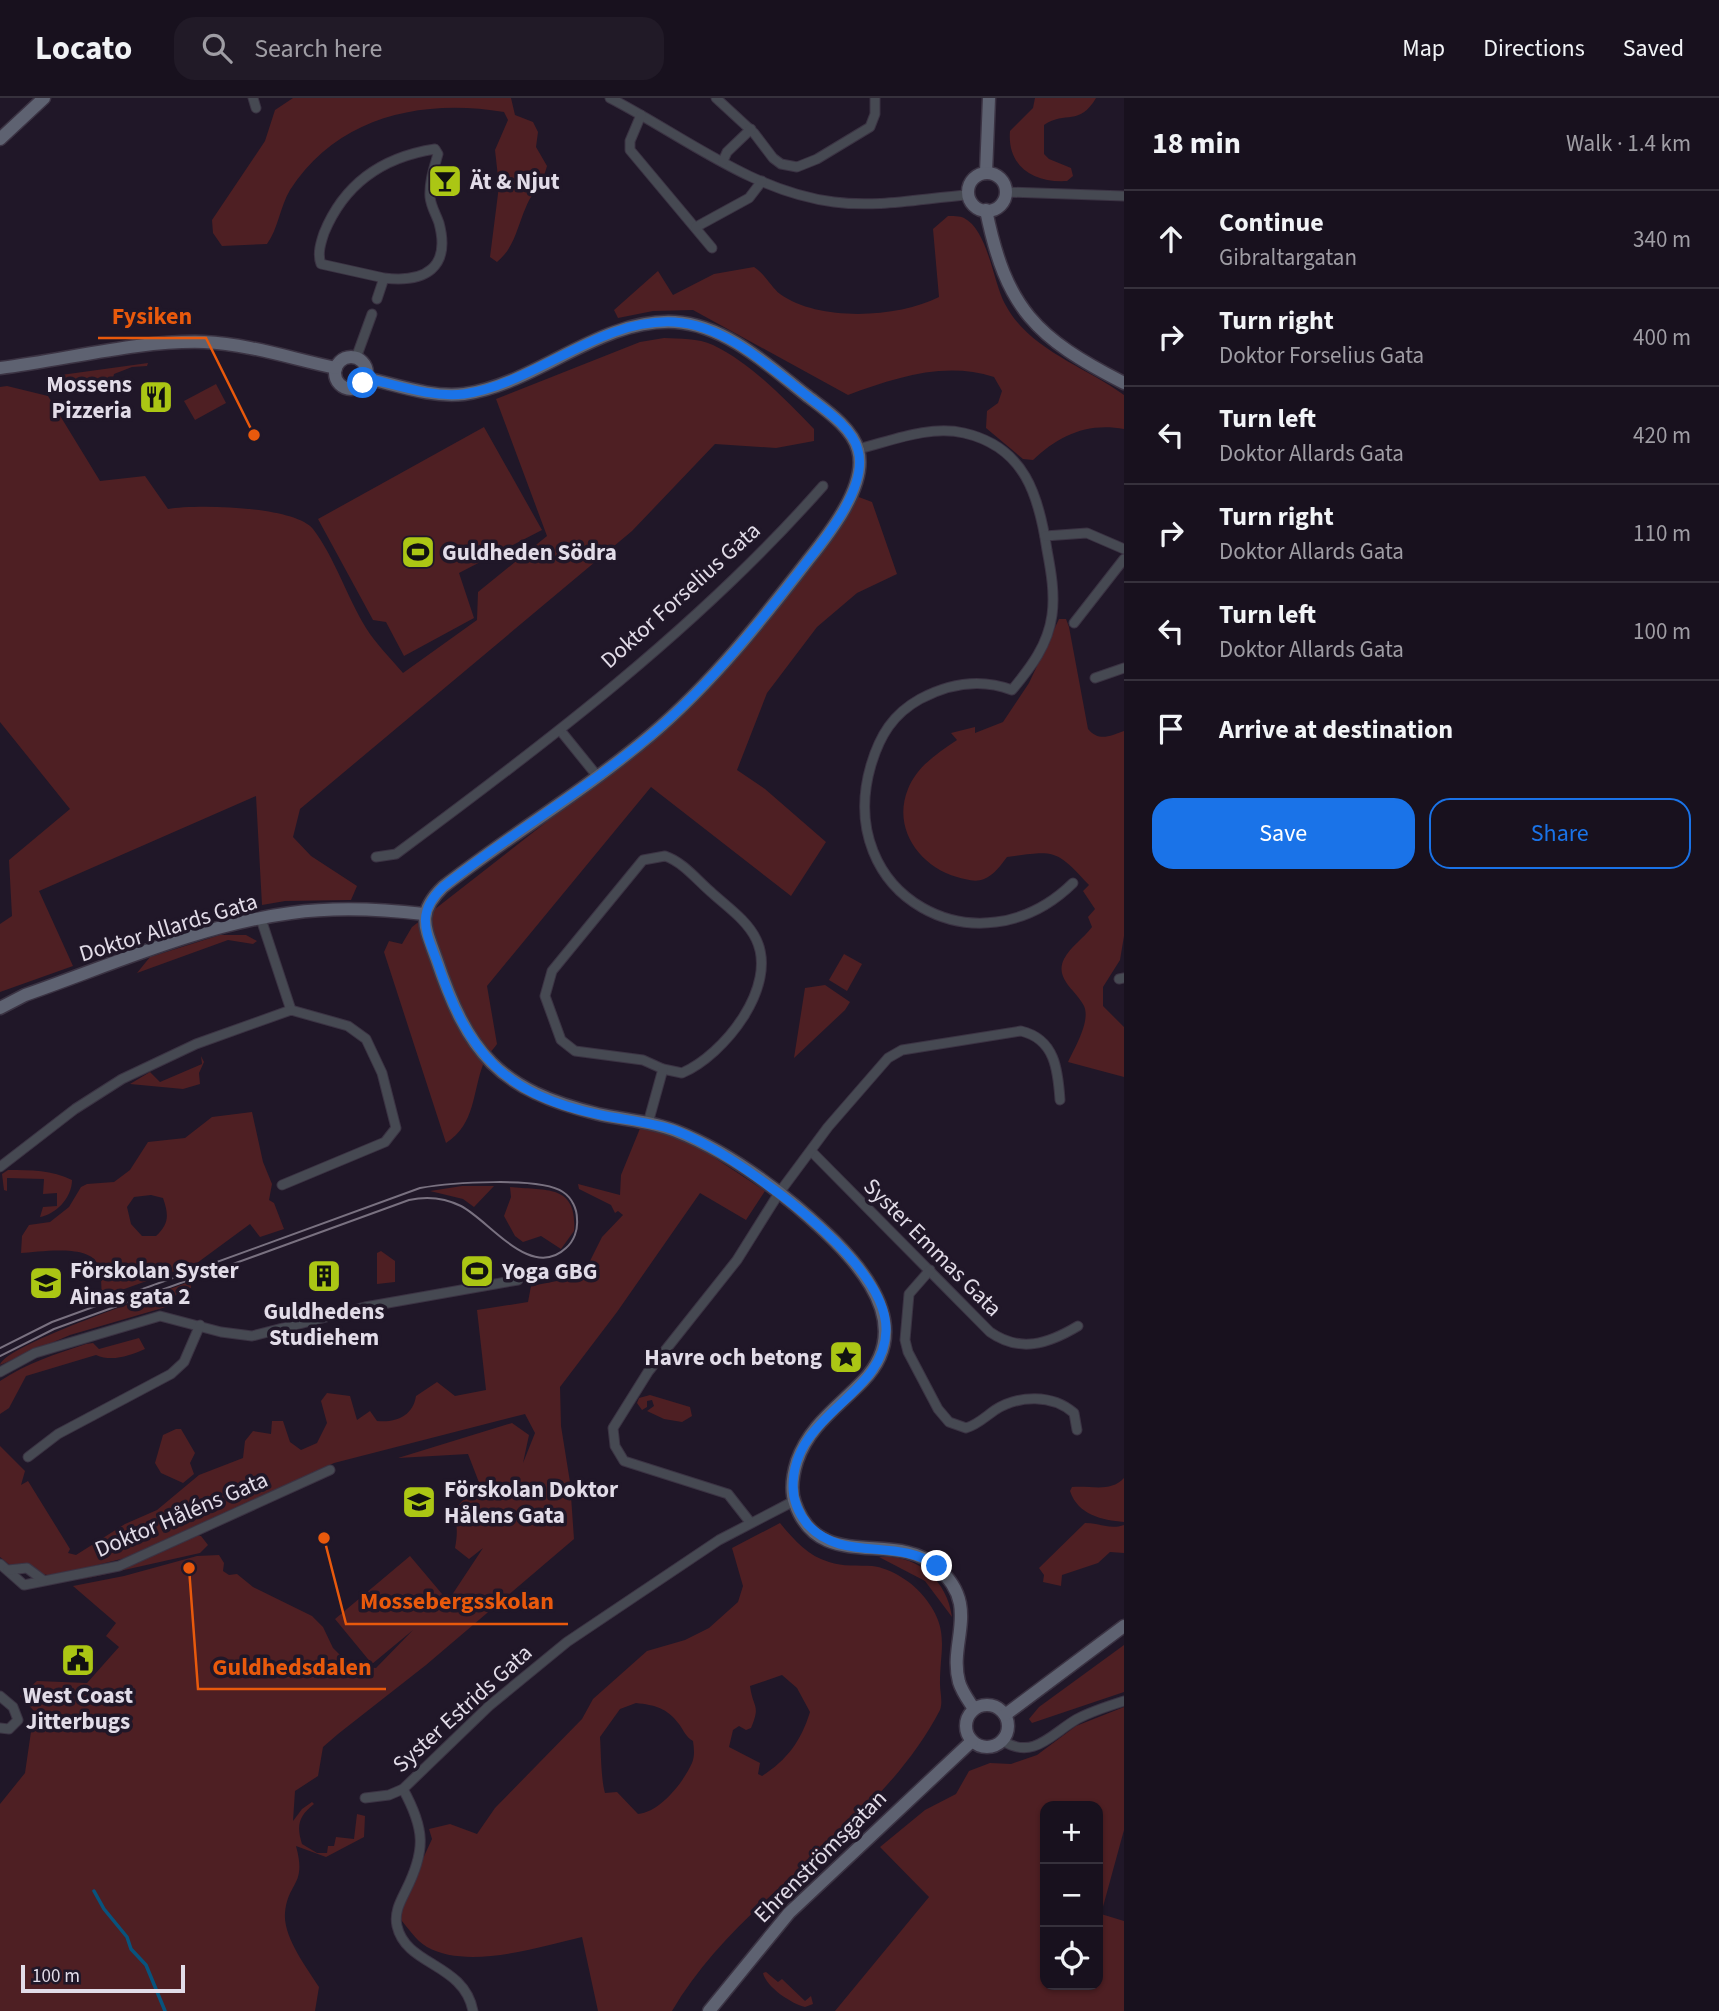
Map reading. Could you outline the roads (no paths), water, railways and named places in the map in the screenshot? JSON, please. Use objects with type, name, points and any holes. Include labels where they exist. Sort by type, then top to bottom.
[{"type":"street","points":[[0,139],[44,98]]},
{"type":"street","points":[[253,98],[256,108]]},
{"type":"street","points":[[610,98],[631,103],[641,115],[762,181],[810,198],[842,203],[968,195]]},
{"type":"street","points":[[719,99],[751,129],[781,164],[802,166],[870,127],[876,114],[875,98]]},
{"type":"street","points":[[986,173],[989,98]]},
{"type":"street","points":[[641,115],[630,141],[630,150],[712,248]]},
{"type":"street","points":[[723,161],[727,152],[751,129]]},
{"type":"street","points":[[435,149],[438,154],[430,194],[440,229],[440,256],[436,265],[425,275],[384,278],[321,264],[318,258],[325,232],[335,209],[363,177],[403,155],[435,149]]},
{"type":"street","points":[[986,173],[1000,178],[1005,192],[997,207],[986,210],[973,204],[968,195],[972,180],[986,173]]},
{"type":"street","points":[[696,228],[749,198],[762,181]]},
{"type":"street","points":[[1005,192],[1124,196]]},
{"type":"street","points":[[986,210],[1002,273],[1028,316],[1056,344],[1124,383]]},
{"type":"street","points":[[377,299],[384,278]]},
{"type":"street","points":[[356,358],[372,314]]},
{"type":"street","points":[[366,378],[435,393],[462,394],[505,383],[616,333],[647,324],[674,322],[701,326],[740,347],[827,411],[851,437],[858,449],[858,469],[847,504],[780,597],[704,685],[654,732],[598,777],[443,887],[430,900],[424,914],[427,933],[457,1015],[466,1033],[487,1060],[503,1074],[545,1097],[600,1114],[676,1131],[705,1146],[779,1193],[823,1231],[875,1289],[883,1309],[886,1330],[881,1353],[871,1372],[824,1417],[805,1442],[793,1479],[794,1501],[806,1522],[831,1543],[912,1553],[926,1558],[948,1578],[957,1593],[961,1616],[959,1682],[974,1709]]},
{"type":"street","points":[[0,368],[141,347],[202,342],[240,346],[336,368]]},
{"type":"street","points":[[356,358],[366,367],[366,378],[358,387],[346,388],[337,380],[336,368],[344,359],[356,358]]},
{"type":"street","points":[[858,449],[941,431],[979,437],[1005,453],[1024,472],[1038,501],[1051,578],[1052,616],[1035,662],[1012,690],[998,685],[955,685],[936,690],[896,716],[877,746],[867,779],[864,814],[871,846],[886,876],[914,904],[933,914],[977,924],[1012,920],[1046,905],[1073,883]]},
{"type":"street","name":"Doktor Forselius Gata","points":[[376,857],[396,853],[561,730],[692,616],[801,513],[823,486]]},
{"type":"street","points":[[1045,536],[1087,533],[1124,548]]},
{"type":"street","points":[[1074,623],[1124,559]]},
{"type":"street","points":[[1095,678],[1124,668]]},
{"type":"street","points":[[561,730],[598,777]]},
{"type":"street","points":[[665,856],[680,864],[750,929],[762,958],[756,992],[742,1021],[690,1070],[675,1073],[663,1069],[643,1060],[575,1051],[561,1040],[545,996],[552,971],[643,860],[665,856]]},
{"type":"street","name":"Doktor Allards Gata","points":[[0,1008],[37,991],[193,936],[261,919],[311,912],[424,914]]},
{"type":"street","points":[[261,919],[291,1010]]},
{"type":"street","points":[[0,1167],[75,1109],[122,1079],[196,1044],[291,1010],[348,1026],[366,1039],[382,1073],[396,1128],[385,1142],[282,1185]]},
{"type":"street","points":[[750,1522],[728,1494],[624,1461],[613,1436],[613,1428],[648,1372],[737,1260],[779,1193],[828,1128],[883,1063],[902,1050],[1021,1031],[1029,1033],[1044,1044],[1055,1059],[1060,1100]]},
{"type":"street","points":[[648,1123],[663,1069]]},
{"type":"street","name":"Syster Emmas Gata","points":[[812,1152],[990,1332],[1011,1344],[1048,1340],[1078,1326]]},
{"type":"street","points":[[930,1270],[909,1294],[905,1340],[921,1383],[949,1422],[959,1428],[973,1426],[1009,1403],[1034,1399],[1064,1404],[1074,1413],[1077,1430]]},
{"type":"street","points":[[0,1372],[35,1353],[151,1318],[169,1317],[221,1332],[252,1336],[365,1307],[518,1280]]},
{"type":"street","points":[[28,1457],[58,1434],[172,1374],[184,1362],[200,1325]]},
{"type":"street","name":"Doktor Håléns Gata","points":[[4,1567],[24,1585],[81,1576],[118,1566],[330,1470]]},
{"type":"street","name":"Syster Estrids Gata","points":[[365,1798],[389,1795],[403,1789],[489,1706],[567,1642],[750,1522],[794,1501]]},
{"type":"street","name":"Doktor Håléns Gata","points":[[4,1567],[27,1569],[43,1580]]},
{"type":"street","points":[[1005,1715],[1124,1626]]},
{"type":"street","points":[[0,1696],[13,1707],[18,1720],[9,1729],[0,1728]]},
{"type":"street","points":[[1003,1741],[1018,1748],[1033,1748],[1091,1712],[1124,1701]]},
{"type":"street","points":[[991,1705],[1005,1715],[1009,1726],[1003,1741],[988,1748],[972,1741],[966,1725],[974,1709],[991,1705]]},
{"type":"street","name":"Ehrenströmsgatan","points":[[709,2011],[789,1913],[972,1741]]},
{"type":"street","points":[[403,1789],[414,1813],[422,1847],[397,1910],[397,1928],[411,1949],[451,1974],[461,1984],[473,2011]]},
{"type":"waterway","points":[[94,1891],[104,1909],[127,1937],[131,1949],[146,1965],[165,2011]]},
{"type":"tram line","points":[[0,1348],[52,1322],[420,1188],[472,1183],[535,1184],[563,1192],[576,1211],[576,1231],[569,1245],[553,1256],[539,1257],[511,1245],[472,1213],[455,1203],[436,1198],[409,1200],[54,1329],[0,1356]]},
{"type":"place","name":"Ät & Njut","points":[[445,181]]},
{"type":"place","name":"Mossens Pizzeria","points":[[156,397]]},
{"type":"place","name":"Fysiken","points":[[254,435]]},
{"type":"place","name":"Guldheden Södra","points":[[418,552]]},
{"type":"place","name":"Yoga GBG","points":[[477,1271]]},
{"type":"place","name":"Guldhedens Studiehem","points":[[324,1276]]},
{"type":"place","name":"Förskolan Syster Ainas gata 2","points":[[46,1283]]},
{"type":"place","name":"Havre och betong","points":[[846,1357]]},
{"type":"place","name":"Förskolan Doktor Hålens Gata","points":[[419,1502]]},
{"type":"place","name":"Mossebergsskolan","points":[[324,1538]]},
{"type":"place","name":"Guldhedsdalen","points":[[189,1568]]},
{"type":"place","name":"West Coast Jitterbugs","points":[[78,1660]]}]
